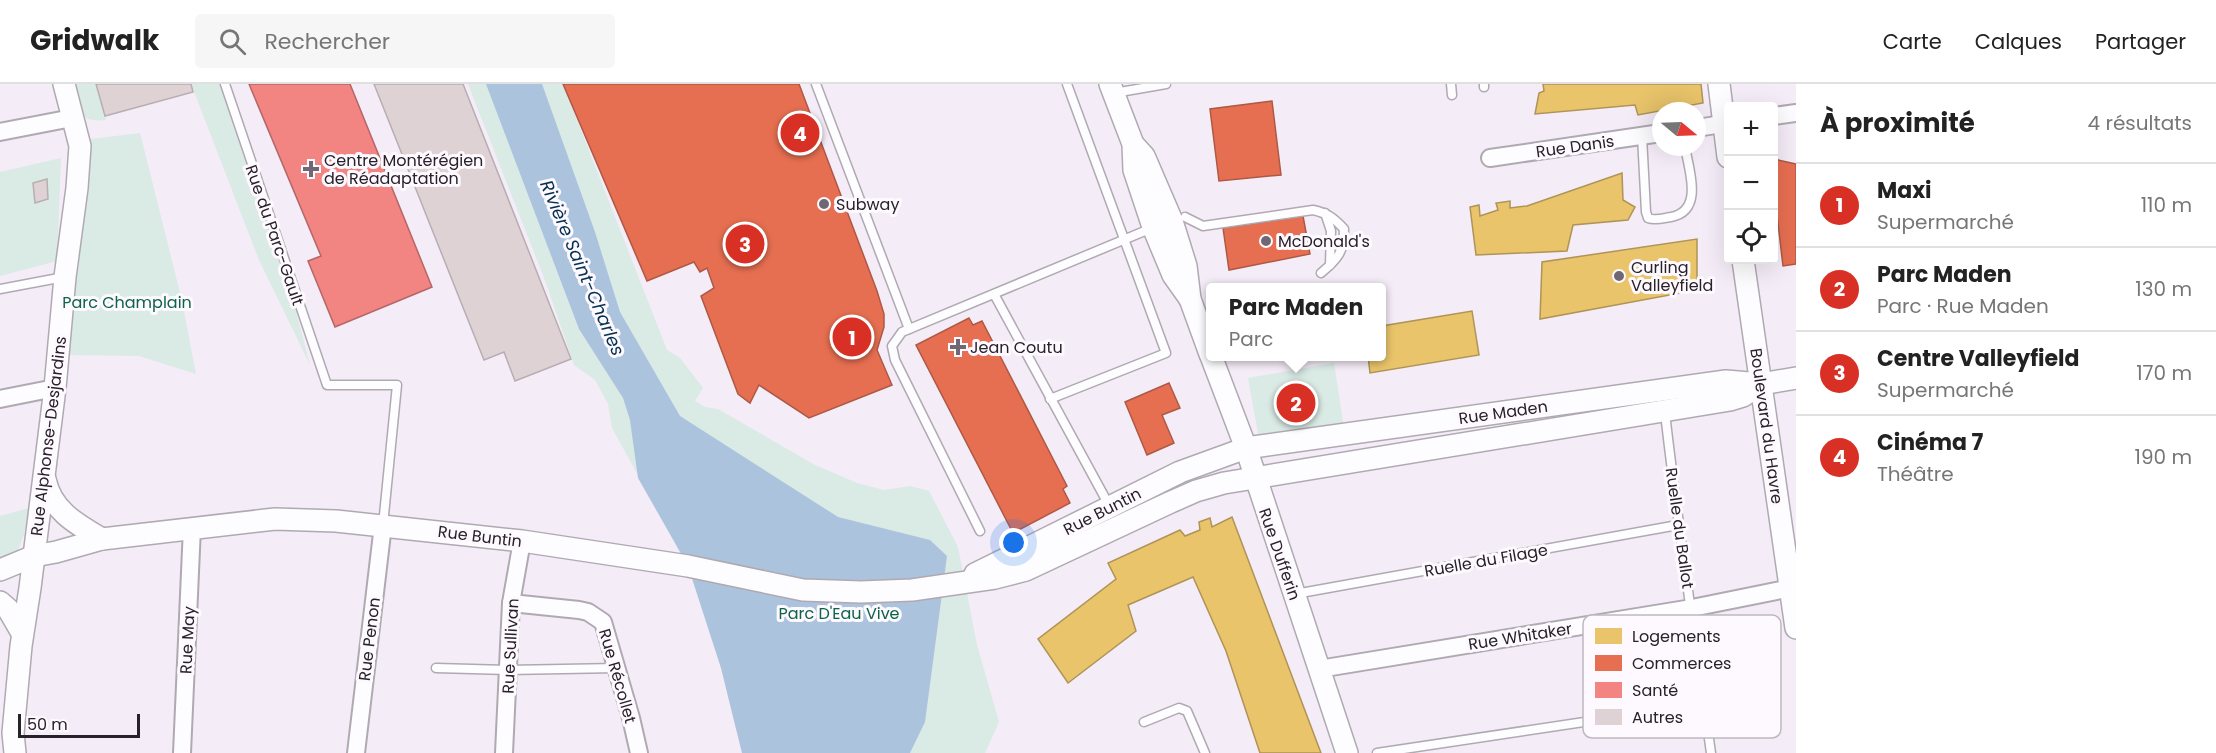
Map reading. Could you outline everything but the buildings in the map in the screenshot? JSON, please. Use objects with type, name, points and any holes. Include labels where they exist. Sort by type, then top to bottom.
[{"type":"street","name":"Rue Alphonse-Desjardins","points":[[15,753],[14,733],[22,633],[55,388],[65,277],[77,188],[80,146],[64,84]]},
{"type":"street","points":[[1719,84],[1724,112]]},
{"type":"street","name":"Rue Dufferin","points":[[1112,88],[1132,144],[1134,170],[1170,222],[1173,275],[1190,299],[1206,342]]},
{"type":"street","points":[[1778,115],[1796,113]]},
{"type":"street","points":[[0,132],[72,118]]},
{"type":"street","points":[[1706,126],[1724,123]]},
{"type":"street","name":"Rue Danis","points":[[1490,158],[1652,134]]},
{"type":"street","name":"Boulevard du Havre","points":[[1744,264],[1796,628]]},
{"type":"street","name":"Rue Dufferin","points":[[1213,361],[1246,447],[1347,753]]},
{"type":"street","name":"Rue Maden","points":[[1246,447],[1726,381],[1761,384],[1796,378]]},
{"type":"street","name":"Rue Maden","points":[[1255,478],[1743,396],[1761,384]]},
{"type":"street","points":[[0,399],[55,388]]},
{"type":"street","name":"Rue Buntin","points":[[954,583],[1180,472],[1246,447]]},
{"type":"street","points":[[44,473],[48,492],[57,506],[84,528],[102,538]]},
{"type":"street","name":"Rue Buntin","points":[[0,570],[34,556],[102,538],[275,519],[383,525],[522,541],[688,566],[803,590],[861,592],[912,590],[995,578],[1026,570],[1196,491],[1255,478]]},
{"type":"street","name":"Rue Penon","points":[[356,753],[383,525]]},
{"type":"street","name":"Rue May","points":[[182,753],[192,527]]},
{"type":"street","name":"Rue Sullivan","points":[[504,753],[511,603],[522,541]]},
{"type":"street","name":"Rue Whitaker","points":[[1649,615],[1791,588]]},
{"type":"street","points":[[0,602],[8,609],[22,633]]},
{"type":"street","name":"Rue Récollet","points":[[511,603],[579,610],[597,616],[603,622],[639,753]]},
{"type":"street","name":"Rue Whitaker","points":[[1319,669],[1583,626]]},
{"type":"lane","name":"Rue du Parc-Gault","points":[[225,84],[327,385],[397,385],[383,525]]},
{"type":"lane","points":[[816,84],[909,329]]},
{"type":"lane","points":[[1050,399],[1166,353],[1067,84]]},
{"type":"lane","points":[[1112,88],[1166,84]]},
{"type":"lane","points":[[1451,84],[1452,95]]},
{"type":"lane","points":[[1642,136],[1648,218],[1675,217],[1686,211],[1692,195],[1686,156]]},
{"type":"lane","points":[[980,531],[896,360],[892,346],[902,332],[1170,222],[1203,226],[1313,210],[1325,213],[1334,218],[1344,229],[1344,244],[1336,260],[1321,273]]},
{"type":"lane","points":[[1325,213],[1331,231],[1330,265]]},
{"type":"lane","points":[[0,289],[65,277]]},
{"type":"lane","points":[[994,294],[1110,508]]},
{"type":"lane","name":"Ruelle du Ballot","points":[[1665,409],[1678,525],[1693,615]]},
{"type":"lane","name":"Ruelle du Filage","points":[[1294,594],[1678,525]]},
{"type":"lane","points":[[436,668],[508,670],[617,668]]},
{"type":"lane","points":[[1144,722],[1179,708],[1187,711],[1205,753]]},
{"type":"lane","points":[[1377,753],[1583,722]]},
{"type":"lane","name":"Ruelle du Ballot","points":[[1710,738],[1712,753]]},
{"type":"green space","points":[[74,84],[96,84],[106,120],[89,119],[81,112]]},
{"type":"green space","points":[[191,84],[225,84],[280,250],[310,365],[259,260]]},
{"type":"green space","name":"Parc D'Eau Vive","points":[[468,84],[563,84],[667,350],[680,358],[703,388],[695,401],[705,407],[718,409],[815,465],[857,483],[884,490],[910,486],[929,491],[958,547],[977,645],[999,722],[985,753],[742,753],[721,668],[688,566],[612,428],[608,404],[595,380],[574,365],[546,283]]},
{"type":"green space","name":"Parc Champlain","points":[[140,133],[182,301],[196,374],[139,356],[68,355],[91,139]]},
{"type":"green space","points":[[61,158],[57,261],[0,276],[0,172]]},
{"type":"green space","points":[[1334,363],[1344,428],[1259,439],[1248,378]]},
{"type":"green space","points":[[29,508],[24,534],[17,553],[0,557],[0,516]]},
{"type":"water","name":"Parc D'Eau Vive","points":[[486,84],[542,84],[595,232],[620,312],[680,416],[838,517],[930,540],[947,556],[925,722],[910,753],[742,753],[721,668],[688,566],[638,478],[630,420],[623,398],[579,329]]},
{"type":"place","name":"Cinéma 7","points":[[800,133]]},
{"type":"place","name":"Centre Montérégien de Réadaptation","points":[[311,169]]},
{"type":"place","name":"Subway","points":[[824,204]]},
{"type":"place","name":"McDonald's","points":[[1266,241]]},
{"type":"place","name":"Centre Valleyfield","points":[[745,244]]},
{"type":"place","name":"Curling Valleyfield","points":[[1619,276]]},
{"type":"place","name":"Maxi","points":[[852,337]]},
{"type":"place","name":"Jean Coutu","points":[[958,347]]},
{"type":"place","name":"Parc Maden","points":[[1296,403]]},
{"type":"water label","name":"Rivière Saint-Charles","points":[[582,268]]}]
